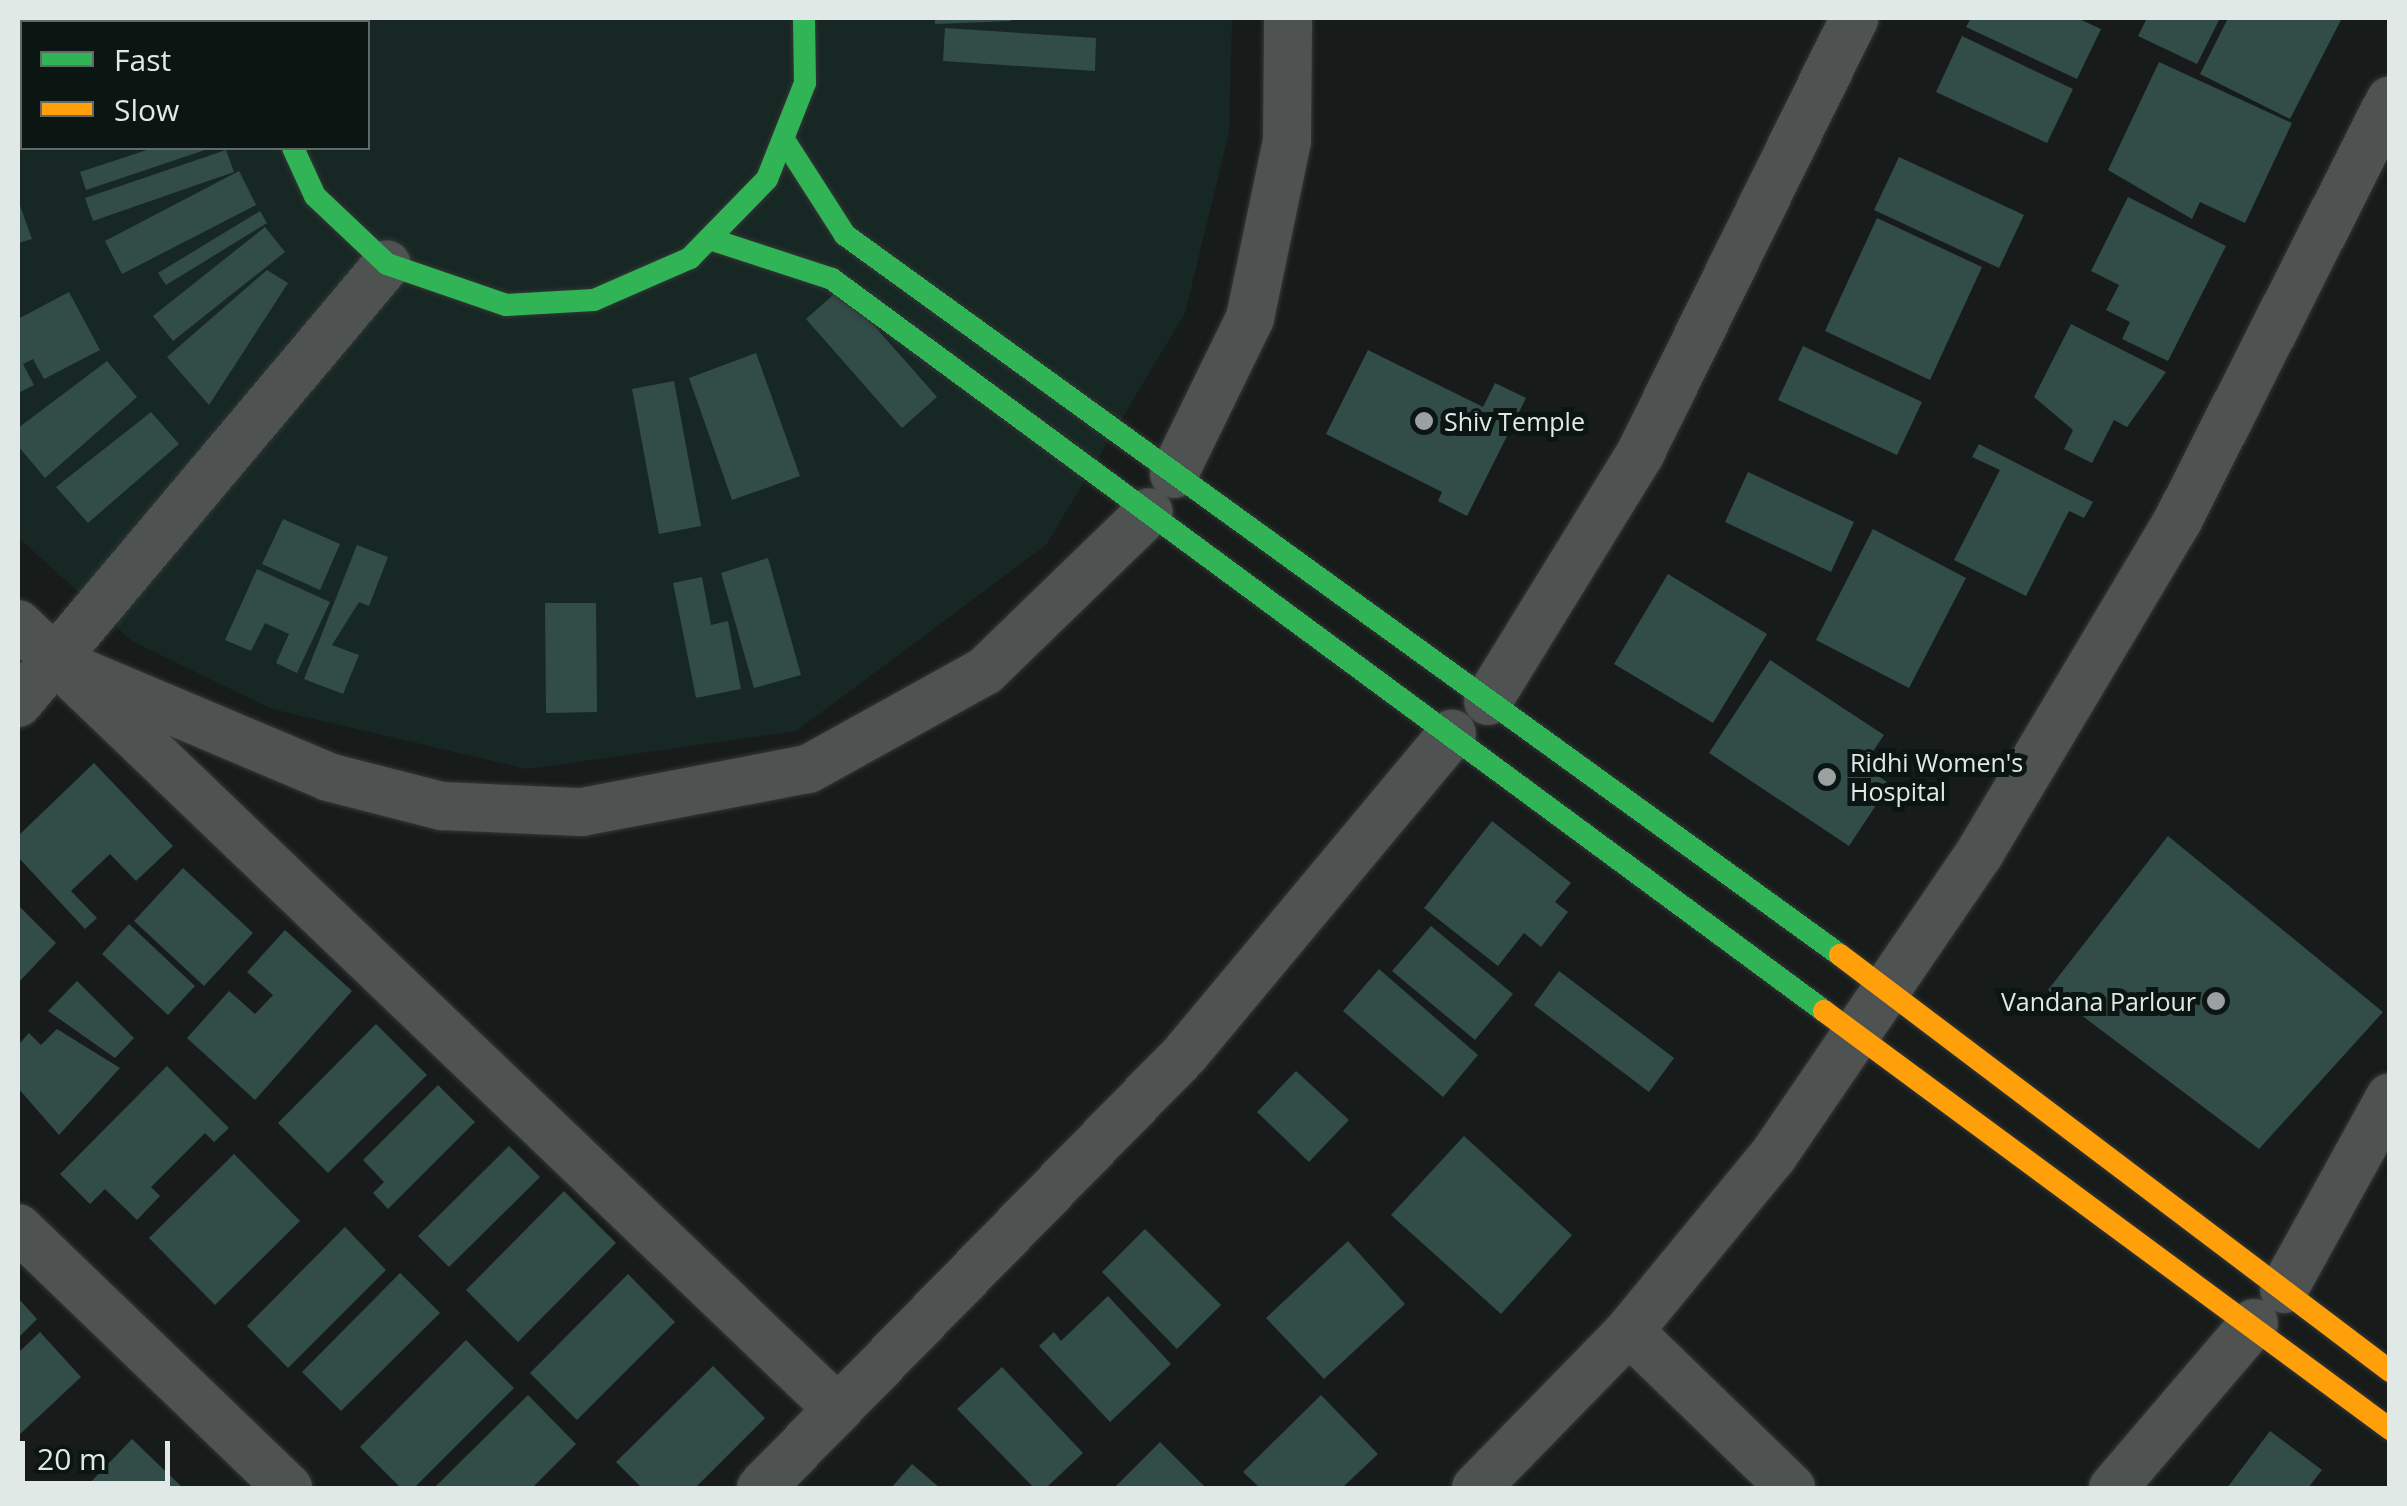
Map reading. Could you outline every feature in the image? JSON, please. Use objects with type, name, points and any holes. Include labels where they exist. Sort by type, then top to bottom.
[{"type":"street","points":[[295,150],[315,196],[387,264],[506,305],[594,300],[714,240],[786,142],[805,83],[804,18]]},
{"type":"street","points":[[54,661],[328,777],[442,806],[582,812],[808,770],[986,671],[1161,493],[1250,318],[1287,140],[1288,18]]},
{"type":"street","points":[[1488,701],[1640,454],[1854,18]]},
{"type":"street","points":[[1476,1488],[1628,1331],[1773,1156],[1980,854],[2178,520],[2390,100]]},
{"type":"street","points":[[786,142],[845,236],[1452,734],[1858,1032],[2269,1306],[2390,1370]]},
{"type":"street","points":[[714,240],[832,279],[1488,701],[1887,988],[2269,1306],[2390,1429]]},
{"type":"street","points":[[18,703],[387,264]]},
{"type":"street","points":[[18,624],[838,1409]]},
{"type":"street","points":[[760,1488],[1185,1054],[1452,734]]},
{"type":"street","points":[[2113,1488],[2269,1306],[2390,1096]]},
{"type":"street","points":[[18,1228],[288,1488]]},
{"type":"street","points":[[1628,1331],[1791,1488]]},
{"type":"shaded area","points":[[18,18],[1232,18],[1229,132],[1185,313],[1046,545],[796,731],[527,769],[272,709],[132,641],[18,537]]},
{"type":"building","points":[[199,18],[199,20],[160,20]]},
{"type":"building","points":[[935,18],[1011,18],[1011,21],[935,24]]},
{"type":"building","points":[[1971,18],[2077,18],[2101,29],[2077,79],[1966,27]]},
{"type":"building","points":[[2147,18],[2220,18],[2197,64],[2138,36]]},
{"type":"building","points":[[2228,18],[2342,18],[2290,119],[2200,74]]},
{"type":"building","points":[[945,28],[1096,38],[1095,71],[943,61]]},
{"type":"building","points":[[1962,36],[2073,89],[2047,143],[1936,92]]},
{"type":"building","points":[[2159,62],[2292,123],[2245,223],[2200,202],[2192,219],[2108,170]]},
{"type":"building","points":[[147,150],[205,150],[86,190],[80,172]]},
{"type":"building","points":[[226,150],[234,172],[93,221],[85,198]]},
{"type":"building","points":[[1899,157],[2024,215],[1999,268],[1874,210]]},
{"type":"building","points":[[239,171],[256,205],[122,274],[105,241]]},
{"type":"building","points":[[2128,197],[2226,246],[2168,361],[2122,339],[2130,322],[2106,310],[2119,285],[2091,271]]},
{"type":"building","points":[[18,200],[32,239],[18,243]]},
{"type":"building","points":[[260,211],[267,223],[166,285],[158,273]]},
{"type":"building","points":[[1877,218],[1982,267],[1930,380],[1825,331]]},
{"type":"building","points":[[265,227],[285,252],[173,341],[153,316]]},
{"type":"building","points":[[267,270],[288,283],[209,405],[167,357]]},
{"type":"building","points":[[841,288],[937,397],[902,428],[806,319]]},
{"type":"building","points":[[69,292],[100,350],[44,379],[33,359],[23,364],[34,385],[18,393],[18,319]]},
{"type":"building","points":[[2071,324],[2166,372],[2127,427],[2114,420],[2092,463],[2064,449],[2073,430],[2034,397]]},
{"type":"building","points":[[1803,346],[1922,402],[1897,455],[1778,400]]},
{"type":"building","name":"Shiv Temple","points":[[1368,350],[1483,407],[1495,383],[1526,398],[1467,516],[1438,501],[1442,492],[1326,434]]},
{"type":"building","points":[[756,353],[800,476],[732,500],[689,378]]},
{"type":"building","points":[[107,361],[137,397],[45,478],[18,446],[18,428]]},
{"type":"building","points":[[674,381],[701,526],[659,534],[632,389]]},
{"type":"building","points":[[151,412],[179,444],[88,523],[56,487]]},
{"type":"building","points":[[1979,444],[2093,502],[2084,518],[2069,511],[2026,596],[1954,560],[2000,470],[1972,457]]},
{"type":"building","points":[[1748,472],[1854,522],[1831,572],[1725,522]]},
{"type":"building","points":[[283,519],[340,544],[320,590],[262,564]]},
{"type":"building","points":[[1873,529],[1966,578],[1909,688],[1816,640]]},
{"type":"building","points":[[357,545],[388,557],[369,606],[359,602],[332,645],[359,655],[343,694],[304,679]]},
{"type":"building","points":[[768,558],[801,675],[754,688],[721,573]]},
{"type":"building","points":[[257,569],[330,602],[297,673],[276,663],[289,634],[265,623],[251,651],[225,640]]},
{"type":"building","points":[[1668,574],[1767,634],[1713,723],[1614,664]]},
{"type":"building","points":[[702,577],[711,625],[728,621],[741,689],[696,698],[673,583]]},
{"type":"building","points":[[545,603],[596,603],[597,712],[546,713]]},
{"type":"building","points":[[1770,660],[1884,735],[1863,766],[1890,784],[1849,846],[1709,753]]},
{"type":"building","points":[[94,763],[173,846],[136,881],[110,854],[71,891],[97,918],[85,929],[18,857],[18,836]]},
{"type":"building","points":[[1492,821],[1571,883],[1555,902],[1568,912],[1541,947],[1524,933],[1498,966],[1424,908]]},
{"type":"building","name":"Vandana Parlour","points":[[2168,836],[2383,1012],[2259,1149],[2048,990]]},
{"type":"building","points":[[183,868],[253,933],[204,986],[134,921]]},
{"type":"building","points":[[18,905],[56,943],[18,983]]},
{"type":"building","points":[[129,924],[195,986],[168,1015],[102,954]]},
{"type":"building","points":[[1431,926],[1513,994],[1475,1040],[1392,971]]},
{"type":"building","points":[[285,930],[352,991],[255,1100],[187,1038],[229,991],[255,1014],[273,995],[247,972]]},
{"type":"building","points":[[1379,969],[1478,1055],[1443,1097],[1343,1011]]},
{"type":"building","points":[[1559,971],[1674,1058],[1649,1092],[1534,1005]]},
{"type":"building","points":[[77,981],[134,1038],[115,1058],[48,1011]]},
{"type":"building","points":[[376,1024],[427,1075],[328,1173],[278,1123]]},
{"type":"building","points":[[57,1029],[120,1068],[59,1135],[18,1088],[18,1045],[29,1033],[41,1045]]},
{"type":"building","points":[[167,1066],[229,1128],[214,1142],[205,1133],[151,1187],[160,1196],[137,1220],[105,1189],[90,1204],[60,1174]]},
{"type":"building","points":[[1296,1071],[1349,1120],[1309,1162],[1257,1112]]},
{"type":"building","points":[[438,1085],[475,1122],[388,1209],[373,1193],[384,1182],[363,1160]]},
{"type":"building","points":[[1464,1136],[1572,1235],[1501,1314],[1391,1215]]},
{"type":"building","points":[[509,1146],[540,1177],[449,1267],[418,1236]]},
{"type":"building","points":[[234,1154],[300,1221],[215,1305],[149,1238]]},
{"type":"building","points":[[564,1191],[616,1243],[518,1342],[466,1290]]},
{"type":"building","points":[[345,1227],[386,1270],[288,1368],[247,1326]]},
{"type":"building","points":[[1145,1229],[1221,1305],[1177,1349],[1102,1272]]},
{"type":"building","points":[[1348,1241],[1405,1304],[1324,1379],[1266,1318]]},
{"type":"building","points":[[400,1273],[440,1313],[341,1411],[302,1372]]},
{"type":"building","points":[[628,1274],[675,1322],[577,1420],[530,1373]]},
{"type":"building","points":[[1108,1296],[1171,1364],[1110,1422],[1039,1346],[1054,1332],[1061,1341]]},
{"type":"building","points":[[18,1298],[37,1319],[18,1338]]},
{"type":"building","points":[[40,1332],[81,1377],[18,1436],[18,1353]]},
{"type":"building","points":[[466,1340],[514,1388],[414,1488],[401,1488],[360,1447]]},
{"type":"building","points":[[713,1366],[765,1418],[695,1488],[642,1488],[616,1462]]},
{"type":"building","points":[[1002,1367],[1083,1453],[1046,1488],[1034,1488],[957,1409]]},
{"type":"building","points":[[528,1395],[576,1444],[532,1488],[434,1488]]},
{"type":"building","points":[[1321,1395],[1378,1454],[1342,1488],[1260,1488],[1243,1472]]},
{"type":"building","points":[[2270,1431],[2322,1470],[2308,1488],[2227,1488]]},
{"type":"building","points":[[132,1439],[183,1488],[85,1488]]},
{"type":"building","points":[[1160,1442],[1206,1488],[1114,1488]]},
{"type":"building","points":[[912,1464],[940,1488],[891,1488]]},
{"type":"traffic: fast","points":[[294,150],[315,196],[387,264],[506,305],[594,300],[690,258],[767,179],[805,83],[804,18]]},
{"type":"traffic: fast","points":[[786,143],[845,235],[1840,955]]},
{"type":"traffic: fast","points":[[713,240],[832,279],[1824,1011]]},
{"type":"traffic: slow","points":[[1840,955],[2390,1371]]},
{"type":"traffic: slow","points":[[1824,1011],[2390,1429]]},
{"type":"place","name":"Shiv Temple","points":[[1424,421]]},
{"type":"place","name":"Ridhi Women's Hospital","points":[[1827,777]]},
{"type":"place","name":"Vandana Parlour","points":[[2216,1001]]}]
